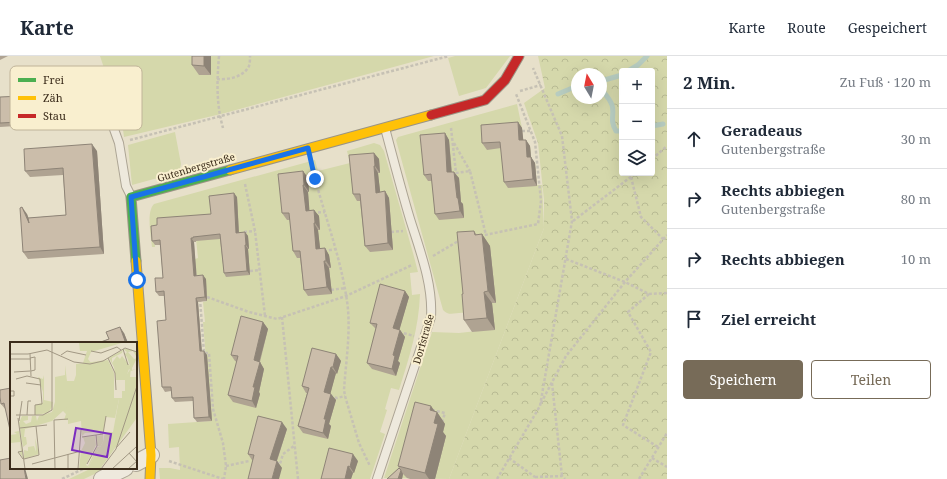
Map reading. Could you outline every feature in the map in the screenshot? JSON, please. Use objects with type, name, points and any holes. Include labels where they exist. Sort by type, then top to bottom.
[{"type":"street","name":"Gutenbergstraße","points":[[131,197],[485,100],[507,79],[519,56]]},
{"type":"street","points":[[131,197],[151,455],[150,479]]},
{"type":"street","points":[[137,462],[151,455]]},
{"type":"street","points":[[102,479],[123,469]]},
{"type":"lane","name":"Dorfstraße","points":[[377,479],[431,317],[432,301],[423,260],[402,192],[385,127]]},
{"type":"lane","points":[[115,130],[120,143],[126,186],[131,197]]},
{"type":"path","points":[[219,56],[216,90],[223,128]]},
{"type":"path","points":[[217,79],[233,78],[242,73],[249,66],[250,56]]},
{"type":"path","points":[[120,143],[449,56]]},
{"type":"path","points":[[532,65],[562,136],[572,221],[540,406]]},
{"type":"path","points":[[477,236],[538,224],[541,201],[535,142],[516,92],[541,85]]},
{"type":"path","points":[[454,108],[450,120],[456,173]]},
{"type":"path","points":[[522,131],[531,131]]},
{"type":"path","points":[[452,141],[470,171],[486,235]]},
{"type":"path","points":[[655,156],[667,146]]},
{"type":"path","points":[[308,148],[315,179],[336,249],[345,288],[348,317],[344,390],[345,396],[359,443],[372,470]]},
{"type":"path","points":[[530,149],[536,148]]},
{"type":"path","points":[[241,166],[255,231],[265,316]]},
{"type":"path","points":[[452,175],[470,171]]},
{"type":"path","points":[[572,221],[631,178],[641,217],[663,239]]},
{"type":"path","points":[[310,213],[325,212]]},
{"type":"path","points":[[239,232],[255,231]]},
{"type":"path","points":[[496,479],[540,406],[566,356],[625,282],[667,235]]},
{"type":"path","points":[[207,297],[277,319],[346,296],[429,258],[464,238]]},
{"type":"path","points":[[320,251],[336,249]]},
{"type":"path","points":[[566,259],[625,282],[649,294],[667,293]]},
{"type":"path","points":[[250,271],[260,270]]},
{"type":"path","points":[[331,290],[345,288]]},
{"type":"path","points":[[649,294],[628,312],[651,352],[623,425],[658,447]]},
{"type":"path","points":[[151,455],[224,479],[226,466],[223,443],[213,409],[209,353],[204,353],[199,296]]},
{"type":"path","points":[[282,317],[298,479]]},
{"type":"path","points":[[552,383],[562,476],[565,479]]},
{"type":"path","points":[[330,396],[337,398],[345,396]]},
{"type":"path","points":[[430,409],[445,413],[442,422]]},
{"type":"path","points":[[638,479],[667,433]]},
{"type":"path","points":[[276,462],[280,464],[283,454],[294,446]]},
{"type":"path","points":[[509,458],[535,478],[562,476]]},
{"type":"path","points":[[652,458],[667,467]]},
{"type":"path","points":[[226,466],[249,461]]},
{"type":"path","points":[[62,479],[83,469]]},
{"type":"green space","points":[[100,56],[434,56],[225,113],[124,137],[123,130],[142,130],[142,66],[103,66]]},
{"type":"green space","points":[[455,56],[510,56],[486,88],[459,96],[448,58]]},
{"type":"green space","points":[[538,56],[667,56],[667,479],[449,479],[544,228],[544,200],[538,143],[524,103],[545,88]]},
{"type":"green space","points":[[517,104],[522,128],[497,130],[499,148],[530,146],[532,163],[535,163],[537,185],[542,185],[544,228],[449,479],[384,478],[432,332],[459,333],[495,329],[467,314],[450,314],[443,310],[396,140],[398,137]]},
{"type":"green space","points":[[175,132],[181,164],[180,169],[176,173],[132,185],[128,145]]},
{"type":"green space","points":[[374,143],[380,145],[384,151],[418,272],[410,273],[412,295],[420,294],[418,319],[410,355],[399,390],[391,388],[385,409],[387,410],[380,432],[385,434],[370,479],[160,479],[159,468],[180,470],[179,447],[169,448],[168,424],[211,421],[203,322],[205,322],[203,302],[207,301],[197,280],[195,259],[198,258],[194,220],[154,230],[155,247],[152,247],[150,212],[154,204],[315,160],[318,171],[350,163],[347,151]]},
{"type":"green space","points":[[90,469],[105,469],[84,479],[69,479]]},
{"type":"building","points":[[192,56],[204,56],[204,66],[192,65]]},
{"type":"building","points":[[0,97],[10,97],[10,122],[0,123]]},
{"type":"building","points":[[518,122],[519,140],[526,140],[527,157],[531,157],[533,179],[504,182],[500,142],[482,143],[481,125]]},
{"type":"building","points":[[445,133],[447,172],[454,172],[460,211],[435,214],[431,174],[424,175],[420,135]]},
{"type":"building","points":[[92,144],[100,247],[23,252],[20,208],[22,207],[29,223],[28,218],[66,215],[63,168],[25,171],[24,149]]},
{"type":"building","points":[[374,153],[376,193],[385,191],[388,243],[365,246],[360,194],[353,194],[349,155]]},
{"type":"building","points":[[303,171],[306,211],[314,210],[316,249],[325,248],[326,261],[324,261],[327,287],[304,290],[300,251],[293,251],[289,213],[282,213],[278,174]]},
{"type":"building","points":[[234,193],[236,233],[245,232],[247,271],[224,273],[220,234],[191,238],[194,276],[203,275],[205,297],[196,298],[200,351],[204,351],[209,417],[194,418],[193,397],[172,398],[171,387],[162,387],[157,321],[166,320],[164,291],[156,292],[155,278],[163,278],[160,240],[152,241],[151,226],[157,225],[157,218],[211,214],[209,196]]},
{"type":"building","points":[[474,231],[475,235],[482,234],[488,291],[484,292],[487,318],[464,320],[457,232]]},
{"type":"building","points":[[380,284],[405,291],[393,328],[400,330],[393,355],[395,356],[392,369],[367,363],[377,324],[370,323]]},
{"type":"building","points":[[241,316],[263,322],[254,360],[260,362],[253,387],[255,387],[252,401],[228,395],[238,356],[231,355]]},
{"type":"building","points":[[120,327],[125,341],[101,342],[109,339],[106,332]]},
{"type":"building","points":[[312,348],[336,354],[324,392],[331,394],[324,419],[326,419],[323,433],[298,426],[309,388],[302,386]]},
{"type":"building","points":[[10,388],[10,430],[4,403],[1,404],[0,390]]},
{"type":"building","points":[[415,402],[431,406],[430,410],[437,412],[434,423],[438,424],[425,473],[398,466]]},
{"type":"building","points":[[258,416],[282,422],[270,459],[277,461],[272,479],[248,479],[254,455],[248,454]]},
{"type":"building","points":[[329,448],[353,454],[345,479],[321,479]]},
{"type":"building","points":[[10,458],[10,469],[24,469],[26,479],[0,479],[0,460]]},
{"type":"building","points":[[399,468],[401,470],[398,479],[387,479]]},
{"type":"waterway","points":[[633,68],[647,56]]},
{"type":"waterway","points":[[607,79],[619,76]]},
{"type":"waterway","points":[[558,94],[571,89]]},
{"type":"waterway","points":[[607,96],[612,105],[612,120],[614,127],[616,131],[619,131]]},
{"type":"waterway","points":[[655,125],[663,124]]},
{"type":"traffic: fast","points":[[136,261],[131,197],[230,170]]},
{"type":"traffic: slow","points":[[230,170],[431,115]]},
{"type":"traffic: slow","points":[[136,261],[151,455],[150,479]]},
{"type":"traffic: jam","points":[[431,115],[485,100],[505,80],[519,56]]},
{"type":"route","points":[[137,280],[131,197],[308,148],[315,179]]}]
